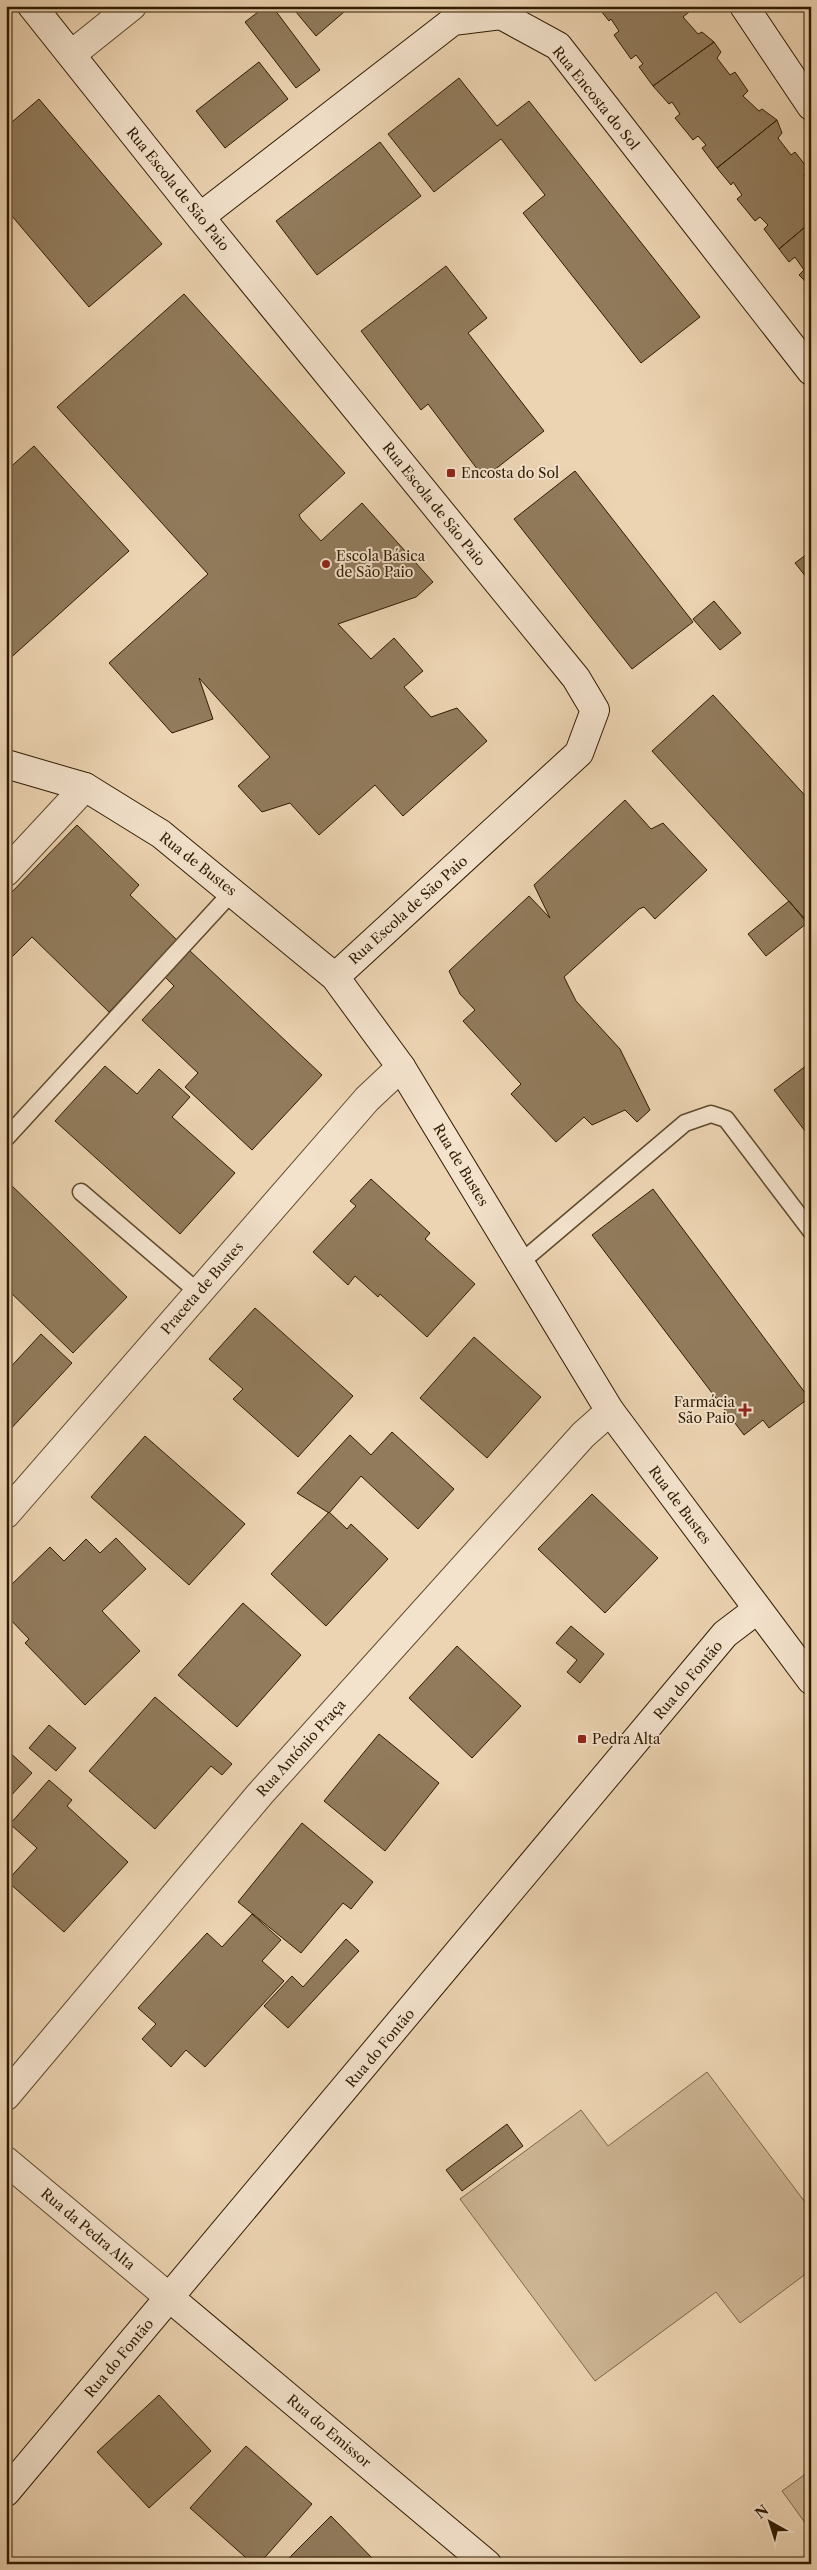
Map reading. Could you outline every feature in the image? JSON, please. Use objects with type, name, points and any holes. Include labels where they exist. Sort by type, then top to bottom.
[{"type":"main road","name":"Rua Escola de São Paio","points":[[32,6],[200,217],[576,678],[595,710],[579,754],[335,977]]},
{"type":"main road","points":[[72,54],[132,6]]},
{"type":"main road","points":[[744,6],[811,106]]},
{"type":"main road","name":"Rua Encosta do Sol","points":[[200,217],[453,21],[501,15],[558,46],[811,371]]},
{"type":"main road","name":"Rua de Bustes","points":[[6,764],[85,787],[161,834],[233,891],[335,977],[401,1067],[610,1411],[811,1680]]},
{"type":"main road","points":[[6,872],[85,787]]},
{"type":"main road","name":"Praceta de Bustes","points":[[6,1514],[367,1099],[401,1067]]},
{"type":"main road","name":"Rua António Praça","points":[[6,2096],[260,1794],[584,1435],[610,1411]]},
{"type":"main road","name":"Rua do Fontão","points":[[6,2492],[726,1634],[758,1609]]},
{"type":"main road","name":"Rua da Pedra Alta","points":[[6,2161],[170,2298]]},
{"type":"main road","name":"Rua do Emissor","points":[[170,2298],[488,2564]]},
{"type":"lane","points":[[6,1138],[233,891]]},
{"type":"lane","points":[[520,1263],[685,1123],[711,1114],[726,1119],[811,1231]]},
{"type":"lane","points":[[81,1192],[198,1292]]},
{"type":"shaded area","points":[[707,2072],[811,2210],[811,2270],[740,2323],[716,2292],[595,2381],[460,2199],[581,2110],[608,2146]]},
{"type":"shaded area","points":[[811,2470],[811,2531],[782,2491]]},
{"type":"building","points":[[266,6],[272,6],[320,70],[296,88],[245,22]]},
{"type":"building","points":[[291,6],[351,6],[316,36]]},
{"type":"building","points":[[597,6],[684,6],[689,12],[683,17],[698,34],[702,32],[714,42],[653,86],[639,67],[643,64],[636,55],[631,59],[614,35],[619,31],[611,19],[609,21]]},
{"type":"building","points":[[714,42],[721,52],[717,58],[730,75],[735,72],[748,91],[743,96],[759,111],[762,109],[777,120],[717,168],[702,148],[706,145],[698,136],[693,140],[675,118],[680,114],[672,102],[669,104],[653,86]]},
{"type":"building","points":[[259,62],[288,99],[225,148],[196,111]]},
{"type":"building","points":[[459,78],[497,126],[529,101],[700,317],[641,363],[523,213],[545,195],[501,139],[434,192],[388,134]]},
{"type":"building","points":[[39,99],[162,244],[89,307],[6,209],[6,127]]},
{"type":"building","points":[[777,120],[782,133],[778,138],[791,155],[795,152],[809,170],[804,175],[811,182],[811,222],[779,249],[764,229],[768,225],[760,217],[755,221],[737,199],[742,195],[733,182],[731,185],[717,168]]},
{"type":"building","points":[[380,142],[421,196],[317,275],[276,221]]},
{"type":"building","points":[[811,222],[811,287],[799,275],[804,270],[795,257],[789,262],[779,249]]},
{"type":"building","points":[[446,266],[487,318],[468,333],[544,431],[484,478],[428,404],[421,410],[361,331]]},
{"type":"building","points":[[184,294],[345,473],[299,515],[301,519],[321,541],[362,503],[433,582],[416,597],[338,624],[371,659],[394,638],[423,671],[404,687],[431,717],[457,708],[487,741],[403,816],[375,785],[319,835],[290,803],[262,812],[238,786],[270,757],[199,678],[213,719],[172,733],[109,663],[208,574],[57,407]]},
{"type":"building","points":[[34,446],[129,551],[6,662],[6,471]]},
{"type":"building","points":[[575,471],[693,622],[632,669],[514,519]]},
{"type":"building","points":[[811,551],[811,583],[795,563]]},
{"type":"building","points":[[714,601],[741,633],[720,650],[693,619]]},
{"type":"building","points":[[713,695],[811,802],[811,914],[805,919],[652,751]]},
{"type":"building","points":[[625,800],[651,829],[663,823],[707,870],[655,919],[644,907],[639,909],[564,977],[576,1001],[620,1049],[650,1110],[637,1122],[625,1110],[592,1125],[584,1117],[556,1142],[511,1094],[521,1084],[463,1021],[475,1010],[460,994],[449,971],[529,896],[550,918],[534,885]]},
{"type":"building","points":[[77,825],[139,885],[130,895],[178,941],[109,1012],[32,937],[6,963],[6,898]]},
{"type":"building","points":[[789,901],[807,923],[766,956],[748,934]]},
{"type":"building","points":[[189,950],[322,1075],[252,1150],[185,1087],[198,1073],[142,1020],[174,986],[164,976]]},
{"type":"building","points":[[811,1062],[811,1139],[774,1090]]},
{"type":"building","points":[[105,1066],[137,1094],[159,1069],[190,1097],[172,1117],[235,1173],[180,1234],[55,1121]]},
{"type":"building","points":[[371,1179],[430,1233],[425,1239],[475,1284],[427,1337],[380,1294],[378,1297],[355,1276],[348,1285],[313,1252],[356,1206],[350,1201]]},
{"type":"building","points":[[9,1183],[127,1297],[73,1353],[6,1288],[6,1185]]},
{"type":"building","points":[[653,1189],[809,1398],[769,1428],[763,1420],[744,1435],[592,1235]]},
{"type":"building","points":[[255,1308],[353,1396],[298,1457],[233,1399],[243,1389],[209,1359]]},
{"type":"building","points":[[41,1334],[72,1363],[6,1434],[6,1372]]},
{"type":"building","points":[[474,1337],[541,1397],[487,1458],[420,1398]]},
{"type":"building","points":[[392,1432],[454,1489],[418,1529],[361,1476],[329,1513],[297,1493],[350,1435],[371,1455]]},
{"type":"building","points":[[145,1436],[245,1524],[189,1585],[91,1497]]},
{"type":"building","points":[[592,1494],[658,1558],[605,1613],[538,1549]]},
{"type":"building","points":[[329,1512],[347,1529],[351,1524],[388,1559],[326,1626],[271,1574]]},
{"type":"building","points":[[116,1538],[146,1569],[102,1611],[140,1651],[85,1705],[25,1643],[29,1639],[6,1615],[6,1590],[50,1547],[64,1561],[86,1539],[100,1553]]},
{"type":"building","points":[[243,1603],[301,1655],[237,1727],[178,1675]]},
{"type":"building","points":[[571,1626],[604,1654],[580,1683],[567,1672],[577,1660],[556,1643]]},
{"type":"building","points":[[457,1646],[521,1706],[472,1758],[409,1698]]},
{"type":"building","points":[[155,1697],[232,1764],[222,1775],[211,1766],[155,1829],[89,1771]]},
{"type":"building","points":[[49,1725],[76,1748],[56,1771],[29,1748]]},
{"type":"building","points":[[379,1734],[439,1783],[385,1851],[324,1801]]},
{"type":"building","points":[[6,1749],[32,1773],[6,1801]]},
{"type":"building","points":[[49,1780],[72,1800],[67,1806],[128,1862],[64,1932],[7,1881],[37,1848],[10,1824]]},
{"type":"building","points":[[302,1823],[373,1882],[351,1909],[343,1903],[301,1953],[238,1902]]},
{"type":"building","points":[[252,1914],[281,1940],[262,1961],[284,1981],[205,2067],[186,2050],[171,2067],[142,2039],[156,2024],[138,2008],[207,1933],[222,1947]]},
{"type":"building","points":[[346,1939],[359,1951],[288,2028],[264,2006],[292,1976],[303,1987]]},
{"type":"building","points":[[507,2124],[523,2146],[462,2191],[446,2170]]},
{"type":"building","points":[[159,2395],[211,2451],[149,2508],[97,2452]]},
{"type":"building","points":[[246,2446],[312,2504],[259,2564],[253,2564],[190,2508]]},
{"type":"building","points":[[331,2516],[378,2564],[283,2564]]},
{"type":"place","name":"Encosta do Sol","points":[[451,473]]},
{"type":"place","name":"Escola Básica de São Paio","points":[[326,564]]},
{"type":"place","name":"Farmácia São Paio","points":[[745,1410]]},
{"type":"place","name":"Pedra Alta","points":[[582,1739]]}]
